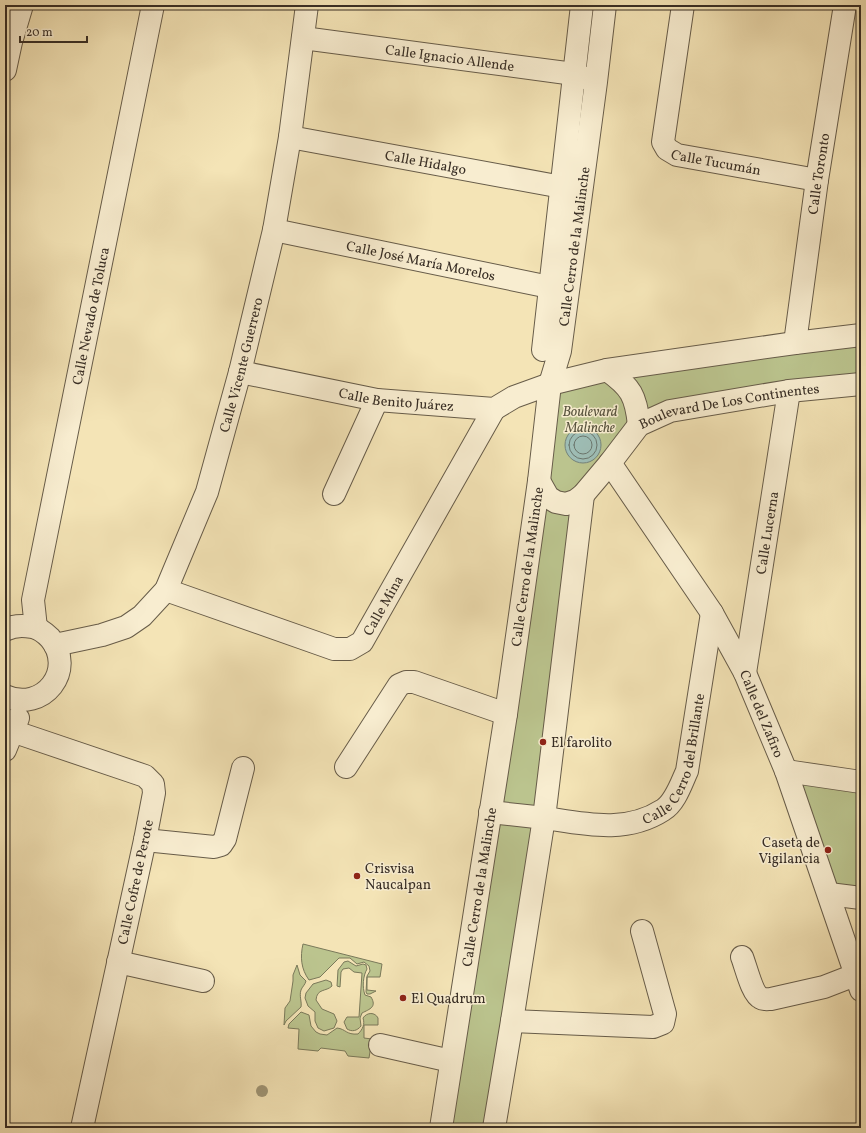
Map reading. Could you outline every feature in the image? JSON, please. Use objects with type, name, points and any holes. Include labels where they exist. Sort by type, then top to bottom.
[{"type":"street","points":[[5,70],[11,42],[22,5]]},
{"type":"street","name":"Calle Nevado de Toluca","points":[[36,628],[33,600],[154,5]]},
{"type":"street","name":"Calle Vicente Guerrero","points":[[55,644],[102,635],[126,627],[142,616],[166,590],[206,492],[240,372],[274,230],[290,138],[307,5]]},
{"type":"street","name":"Calle Cerro de la Malinche","points":[[441,1128],[506,714],[540,481],[550,384],[560,351],[559,289],[562,187],[582,5]]},
{"type":"street","name":"Calle Cerro de la Malinche","points":[[543,350],[559,289],[596,82],[605,5]]},
{"type":"street","name":"Calle Tucumán","points":[[683,5],[663,142],[667,149],[677,154],[817,180]]},
{"type":"street","name":"Calle Toronto","points":[[795,342],[817,180],[845,5]]},
{"type":"street","name":"Calle Ignacio Allende","points":[[303,38],[574,74],[596,82]]},
{"type":"street","name":"Calle Hidalgo","points":[[290,138],[562,187]]},
{"type":"street","name":"Calle José María Morelos","points":[[274,230],[559,289]]},
{"type":"street","points":[[494,409],[514,397],[550,384],[607,370],[795,342],[861,335]]},
{"type":"street","points":[[607,370],[620,379],[634,398],[637,407],[639,425]]},
{"type":"street","name":"Calle Benito Juárez","points":[[240,372],[377,400],[494,409]]},
{"type":"street","name":"Boulevard De Los Continentes","points":[[583,495],[639,425],[670,411],[789,391],[861,384]]},
{"type":"street","name":"Calle Lucerna","points":[[745,673],[789,391]]},
{"type":"street","points":[[334,494],[377,400]]},
{"type":"street","name":"Calle Mina","points":[[166,590],[334,649],[350,649],[362,642],[494,409]]},
{"type":"street","name":"Calle del Zafiro","points":[[610,463],[712,613],[745,673],[786,771],[858,982]]},
{"type":"street","points":[[540,481],[548,497],[556,502],[566,504],[575,501],[583,495]]},
{"type":"street","points":[[494,1128],[544,818],[583,495]]},
{"type":"street","name":"Calle Cerro del Brillante","points":[[490,812],[591,825],[616,826],[644,819],[664,810],[677,793],[686,772],[712,613]]},
{"type":"street","points":[[5,630],[10,627],[23,625],[36,628],[47,635],[55,644],[60,656],[60,669],[55,681],[48,691],[37,698],[15,699],[9,741]]},
{"type":"street","points":[[346,767],[399,685],[406,682],[414,682],[506,714]]},
{"type":"street","name":"Calle Cofre de Perote","points":[[9,741],[146,776],[153,784],[154,793],[118,962],[88,1127]]},
{"type":"street","points":[[145,840],[214,847],[221,845],[226,839],[243,768]]},
{"type":"street","points":[[786,771],[861,782]]},
{"type":"street","points":[[829,894],[861,898]]},
{"type":"street","points":[[512,1021],[653,1026],[663,1023],[665,1014],[642,931]]},
{"type":"street","points":[[742,957],[754,992],[766,1000],[824,987],[858,982]]},
{"type":"street","points":[[118,962],[203,981]]},
{"type":"street","points":[[380,1045],[451,1061]]},
{"type":"green space","name":"Boulevard Malinche","points":[[861,335],[861,384],[670,411],[583,495],[494,1128],[441,1128],[550,384]]},
{"type":"green space","points":[[787,771],[861,782],[861,898],[829,894]]},
{"type":"green space","points":[[303,944],[382,964],[380,977],[367,977],[367,990],[376,991],[370,994],[367,994],[366,992],[367,976],[370,971],[369,966],[364,962],[357,964],[350,958],[339,958],[320,977],[309,980],[304,972],[302,963]]},
{"type":"green space","points":[[348,961],[356,966],[363,964],[366,965],[367,969],[363,982],[363,989],[365,995],[371,997],[373,1000],[372,1007],[362,1013],[360,1018],[361,1026],[353,1031],[347,1029],[344,1022],[347,1017],[359,1017],[362,973],[354,972],[349,968],[343,969],[341,972],[340,987],[337,986],[338,970],[344,962]]},
{"type":"green space","points":[[297,965],[300,975],[306,981],[300,992],[301,1007],[286,1021],[284,1025],[285,1008],[290,1001],[293,975]]},
{"type":"green space","points":[[326,980],[331,982],[332,986],[320,992],[316,1000],[322,1009],[334,1014],[337,1021],[334,1028],[324,1031],[318,1028],[315,1021],[315,1012],[308,1006],[305,998],[306,993],[313,984]]},
{"type":"green space","points":[[301,1012],[309,1015],[311,1026],[316,1032],[327,1035],[337,1028],[351,1034],[358,1034],[363,1026],[363,1018],[365,1016],[373,1014],[377,1016],[378,1025],[364,1025],[364,1038],[372,1039],[369,1058],[348,1056],[345,1051],[321,1048],[318,1051],[298,1049],[299,1029],[288,1028],[289,1024]]},
{"type":"water","points":[[587,427],[596,432],[600,438],[600,452],[596,458],[587,463],[579,463],[570,458],[566,452],[565,441],[570,432],[576,428]]},
{"type":"place","name":"El farolito","points":[[543,742]]},
{"type":"place","name":"Caseta de Vigilancia","points":[[828,850]]},
{"type":"place","name":"Crisvisa Naucalpan","points":[[357,876]]},
{"type":"place","name":"El Quadrum","points":[[403,998]]}]
